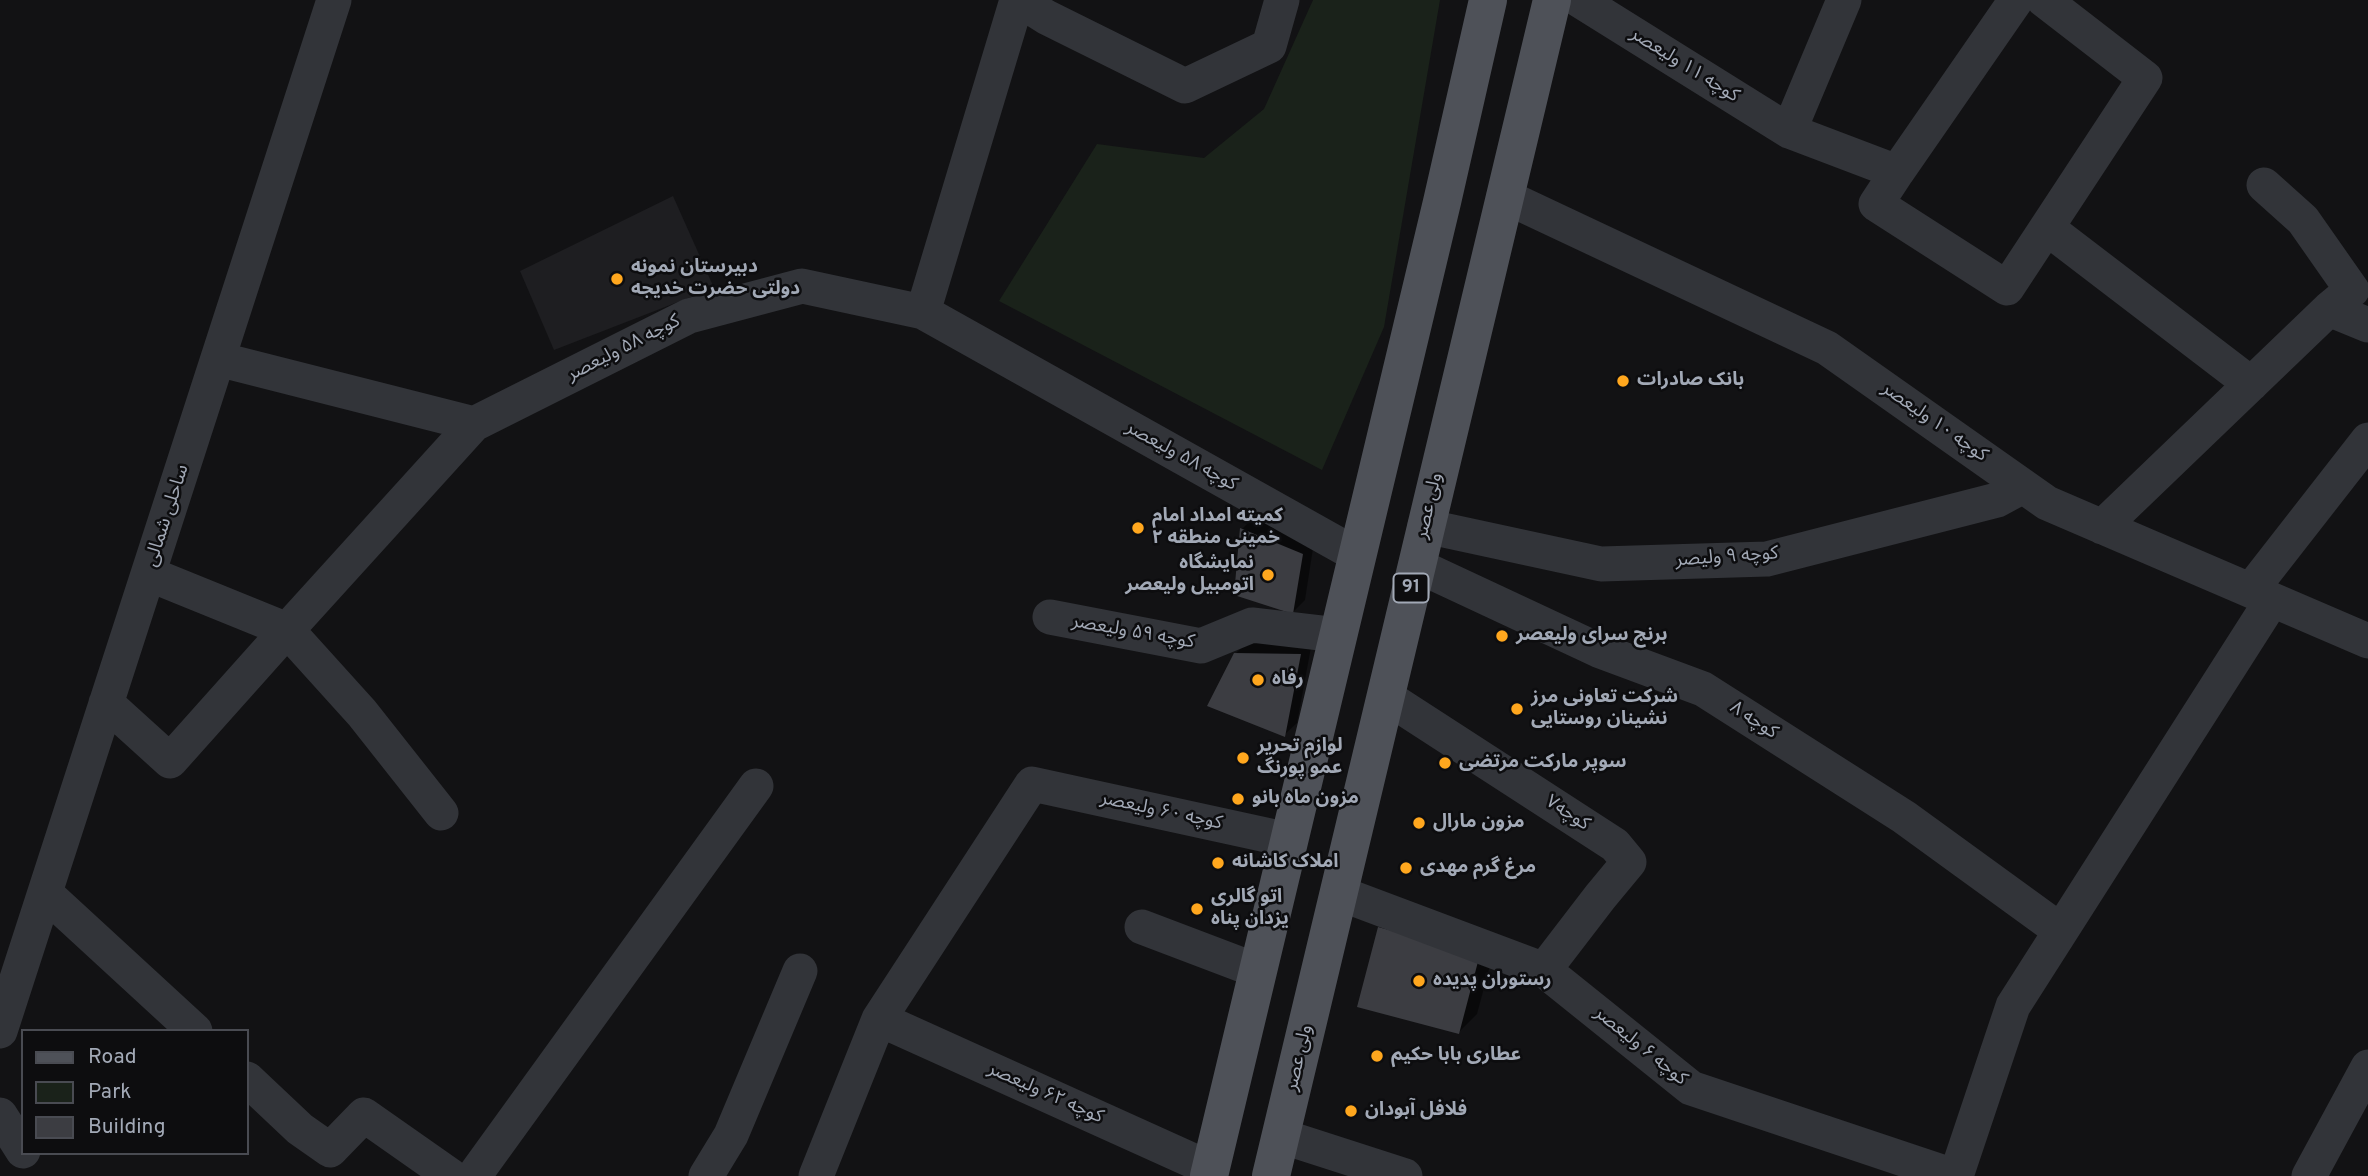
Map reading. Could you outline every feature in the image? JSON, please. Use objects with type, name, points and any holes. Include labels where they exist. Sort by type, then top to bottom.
[{"type":"main road","points":[[1210,1173],[1488,0]]},
{"type":"main road","name":"ولی عصر","points":[[1271,1176],[1552,0]]},
{"type":"street","name":"ساحلی شمالی","points":[[0,1031],[334,0]]},
{"type":"street","points":[[923,312],[1018,0],[1046,17],[1185,86],[1269,46],[1282,0]]},
{"type":"street","name":"کوچه ۱۱ ولیعصر","points":[[1579,0],[1789,131],[1897,172]]},
{"type":"street","points":[[1789,131],[1843,0]]},
{"type":"street","points":[[2016,0],[1876,204],[2007,288],[2145,78],[2044,0]]},
{"type":"street","points":[[2102,527],[2352,290],[2303,219],[2264,185]]},
{"type":"street","name":"کوچه ۱۰ ولیعصر","points":[[1504,196],[1827,348],[2047,503],[2368,641]]},
{"type":"street","points":[[2046,228],[2251,384]]},
{"type":"street","name":"کوچه ۵۸ ولیعصر","points":[[474,424],[689,316],[802,286],[923,312],[1357,555]]},
{"type":"street","points":[[2329,309],[2368,325]]},
{"type":"street","points":[[106,703],[170,761],[474,424],[218,359]]},
{"type":"street","points":[[1955,1176],[2013,1006],[2061,931],[2262,595],[2368,440]]},
{"type":"street","name":"کوچه ۹ ولیصر","points":[[1425,526],[1601,564],[1767,559],[1997,500],[2023,486]]},
{"type":"street","name":"کوچه ۸","points":[[1416,565],[1598,650],[1703,689],[1904,817],[2061,931]]},
{"type":"street","points":[[149,574],[287,630],[362,713],[441,813]]},
{"type":"street","name":"کوچه ۵۹ ولیعصر","points":[[1050,617],[1201,646],[1252,625],[1338,635]]},
{"type":"street","name":"کوچه۷","points":[[1385,696],[1615,845],[1629,862],[1544,970]]},
{"type":"street","name":"کوچه ۶۰ ولیعصر","points":[[879,1019],[1032,784],[1289,840]]},
{"type":"street","points":[[474,1176],[757,786]]},
{"type":"street","points":[[45,893],[193,1029]]},
{"type":"street","name":"کوچه ۶ ولیعصر","points":[[1339,893],[1544,970],[1691,1088],[1955,1176]]},
{"type":"street","points":[[1142,927],[1258,971]]},
{"type":"street","points":[[706,1176],[731,1135],[800,971]]},
{"type":"street","points":[[816,1176],[879,1019]]},
{"type":"street","name":"کوچه ۶۲ ولیعصر","points":[[879,1019],[1210,1173]]},
{"type":"street","points":[[2309,1176],[2367,1071]]},
{"type":"street","points":[[248,1081],[299,1129],[330,1150],[364,1115],[451,1176]]},
{"type":"street","points":[[0,1115],[21,1147]]},
{"type":"street","points":[[1281,1136],[1405,1176]]},
{"type":"street","points":[[26,1155],[39,1176]]},
{"type":"shaded area","name":"دبیرستان نمونه دولتی حضرت خدیجه","points":[[673,196],[714,288],[554,350],[520,271]]},
{"type":"green space","points":[[1313,0],[1440,0],[1384,327],[1322,470],[999,301],[1097,144],[1204,158],[1264,109]]},
{"type":"building","name":"نمایشگاه اتومبیل ولیعصر","points":[[1240,528],[1303,554],[1293,614],[1234,595]]},
{"type":"building","name":"رفاه","points":[[1234,653],[1301,654],[1285,737],[1207,706]]},
{"type":"building","name":"رستوران پدیده","points":[[1378,927],[1480,954],[1459,1034],[1357,1007]]},
{"type":"place","name":"دبیرستان نمونه دولتی حضرت خدیجه","points":[[617,279]]},
{"type":"place","name":"بانک صادرات","points":[[1623,381]]},
{"type":"place","name":"کمیته امداد امام خمینی منطقه ۲","points":[[1138,528]]},
{"type":"place","name":"نمایشگاه اتومبیل ولیعصر","points":[[1268,575]]},
{"type":"place","name":"برنج سرای ولیعصر","points":[[1502,636]]},
{"type":"place","name":"رفاه","points":[[1258,680]]},
{"type":"place","name":"شرکت تعاونی مرز نشینان روستایی","points":[[1517,709]]},
{"type":"place","name":"لوازم تحریر عمو پورنگ","points":[[1243,758]]},
{"type":"place","name":"سوپر مارکت مرتضی","points":[[1445,763]]},
{"type":"place","name":"مزون ماه بانو","points":[[1238,799]]},
{"type":"place","name":"مزون مارال","points":[[1419,823]]},
{"type":"place","name":"املاک کاشانه","points":[[1218,863]]},
{"type":"place","name":"مرغ گرم مهدی","points":[[1406,868]]},
{"type":"place","name":"اتو گالری یزدان پناه","points":[[1197,909]]},
{"type":"place","name":"رستوران پدیده","points":[[1419,981]]},
{"type":"place","name":"عطاری بابا حکیم","points":[[1377,1056]]},
{"type":"place","name":"فلافل آبودان","points":[[1351,1111]]}]
